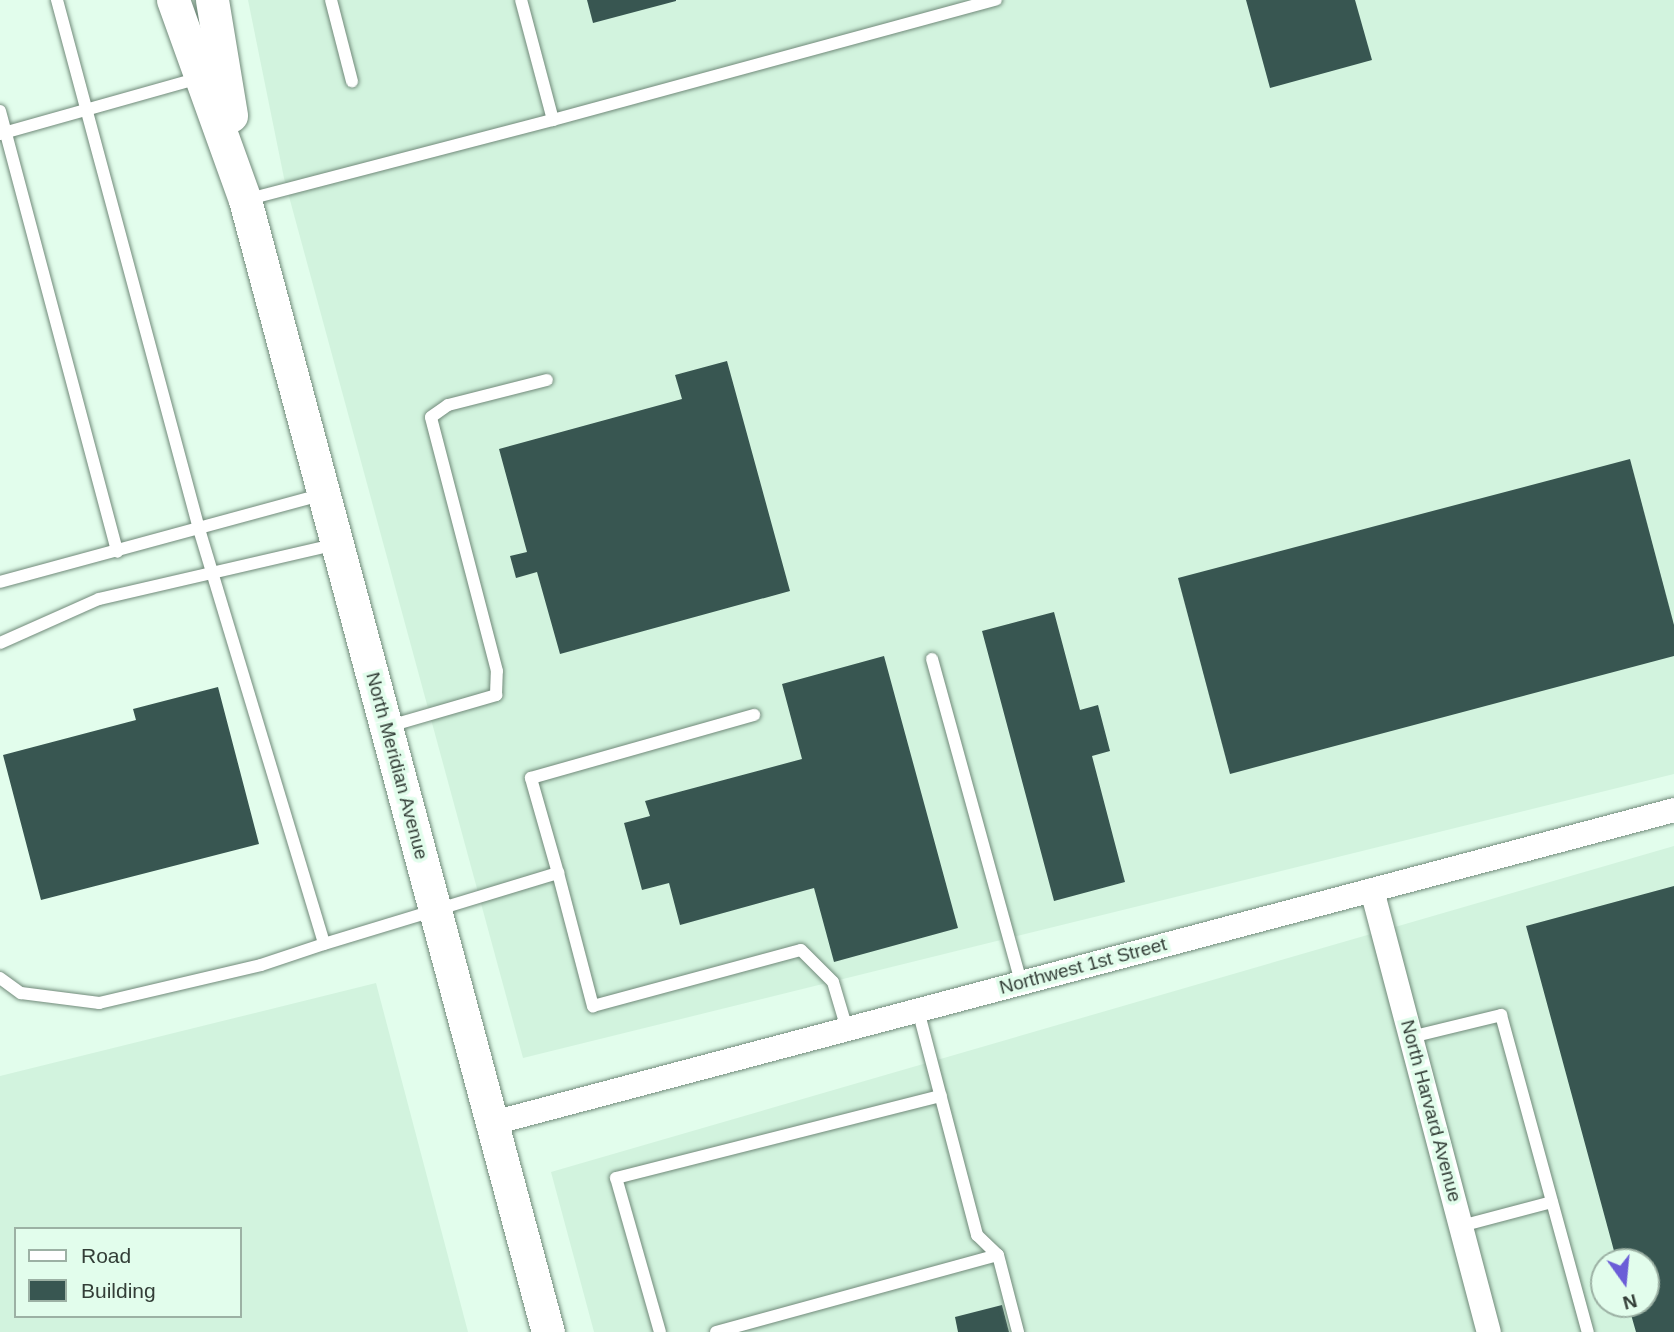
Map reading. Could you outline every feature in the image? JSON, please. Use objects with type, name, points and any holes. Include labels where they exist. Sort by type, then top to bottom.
[{"type":"main road","name":"North Meridian Avenue","points":[[173,0],[245,200],[548,1332]]},
{"type":"main road","name":"North Meridian Avenue","points":[[212,0],[245,200]]},
{"type":"street","name":"Northwest 1st Street","points":[[493,1123],[1674,810]]},
{"type":"street","name":"North Harvard Avenue","points":[[1372,890],[1489,1332]]},
{"type":"lane","points":[[57,0],[199,528],[324,944]]},
{"type":"lane","points":[[331,0],[352,81]]},
{"type":"lane","points":[[521,0],[553,120]]},
{"type":"lane","points":[[245,200],[996,0]]},
{"type":"lane","points":[[3,133],[201,78]]},
{"type":"lane","points":[[0,111],[3,133],[117,552]]},
{"type":"lane","points":[[386,727],[496,695],[497,671],[431,417],[448,405],[547,380]]},
{"type":"lane","points":[[0,582],[324,494]]},
{"type":"lane","points":[[0,643],[99,599],[337,544]]},
{"type":"lane","points":[[932,659],[1021,983]]},
{"type":"lane","points":[[754,715],[531,778],[593,1006],[802,950],[833,982],[847,1029]]},
{"type":"lane","points":[[0,978],[21,993],[99,1003],[261,965],[435,907],[558,873]]},
{"type":"lane","points":[[918,1010],[977,1235],[998,1255],[1018,1332]]},
{"type":"lane","points":[[1411,1037],[1501,1015],[1588,1332]]},
{"type":"lane","points":[[660,1332],[616,1178],[941,1096]]},
{"type":"lane","points":[[1461,1226],[1552,1202]]},
{"type":"lane","points":[[716,1332],[998,1255]]},
{"type":"shaded area","points":[[248,0],[1674,0],[1674,774],[523,1058],[284,178]]},
{"type":"shaded area","points":[[1674,846],[1674,1332],[594,1332],[551,1172]]},
{"type":"shaded area","points":[[376,983],[468,1332],[0,1332],[0,1076]]},
{"type":"building","points":[[587,0],[676,0],[676,1],[593,23]]},
{"type":"building","points":[[1246,0],[1355,0],[1372,60],[1270,88]]},
{"type":"building","points":[[727,361],[790,591],[560,654],[537,572],[516,578],[510,556],[527,552],[499,449],[682,399],[675,375]]},
{"type":"building","points":[[1630,459],[1674,625],[1674,656],[1230,774],[1178,578]]},
{"type":"building","points":[[1054,612],[1080,710],[1098,705],[1110,751],[1092,756],[1125,882],[1054,901],[982,631]]},
{"type":"building","points":[[884,656],[958,928],[834,962],[814,888],[680,925],[669,883],[642,890],[624,823],[650,816],[645,801],[802,759],[782,684]]},
{"type":"building","points":[[218,687],[259,844],[41,900],[3,755],[136,720],[133,709]]},
{"type":"building","points":[[1674,886],[1674,1332],[1636,1332],[1632,1318],[1660,1318],[1660,1248],[1613,1248],[1526,926]]},
{"type":"building","points":[[1002,1305],[1009,1332],[958,1332],[955,1317]]}]
